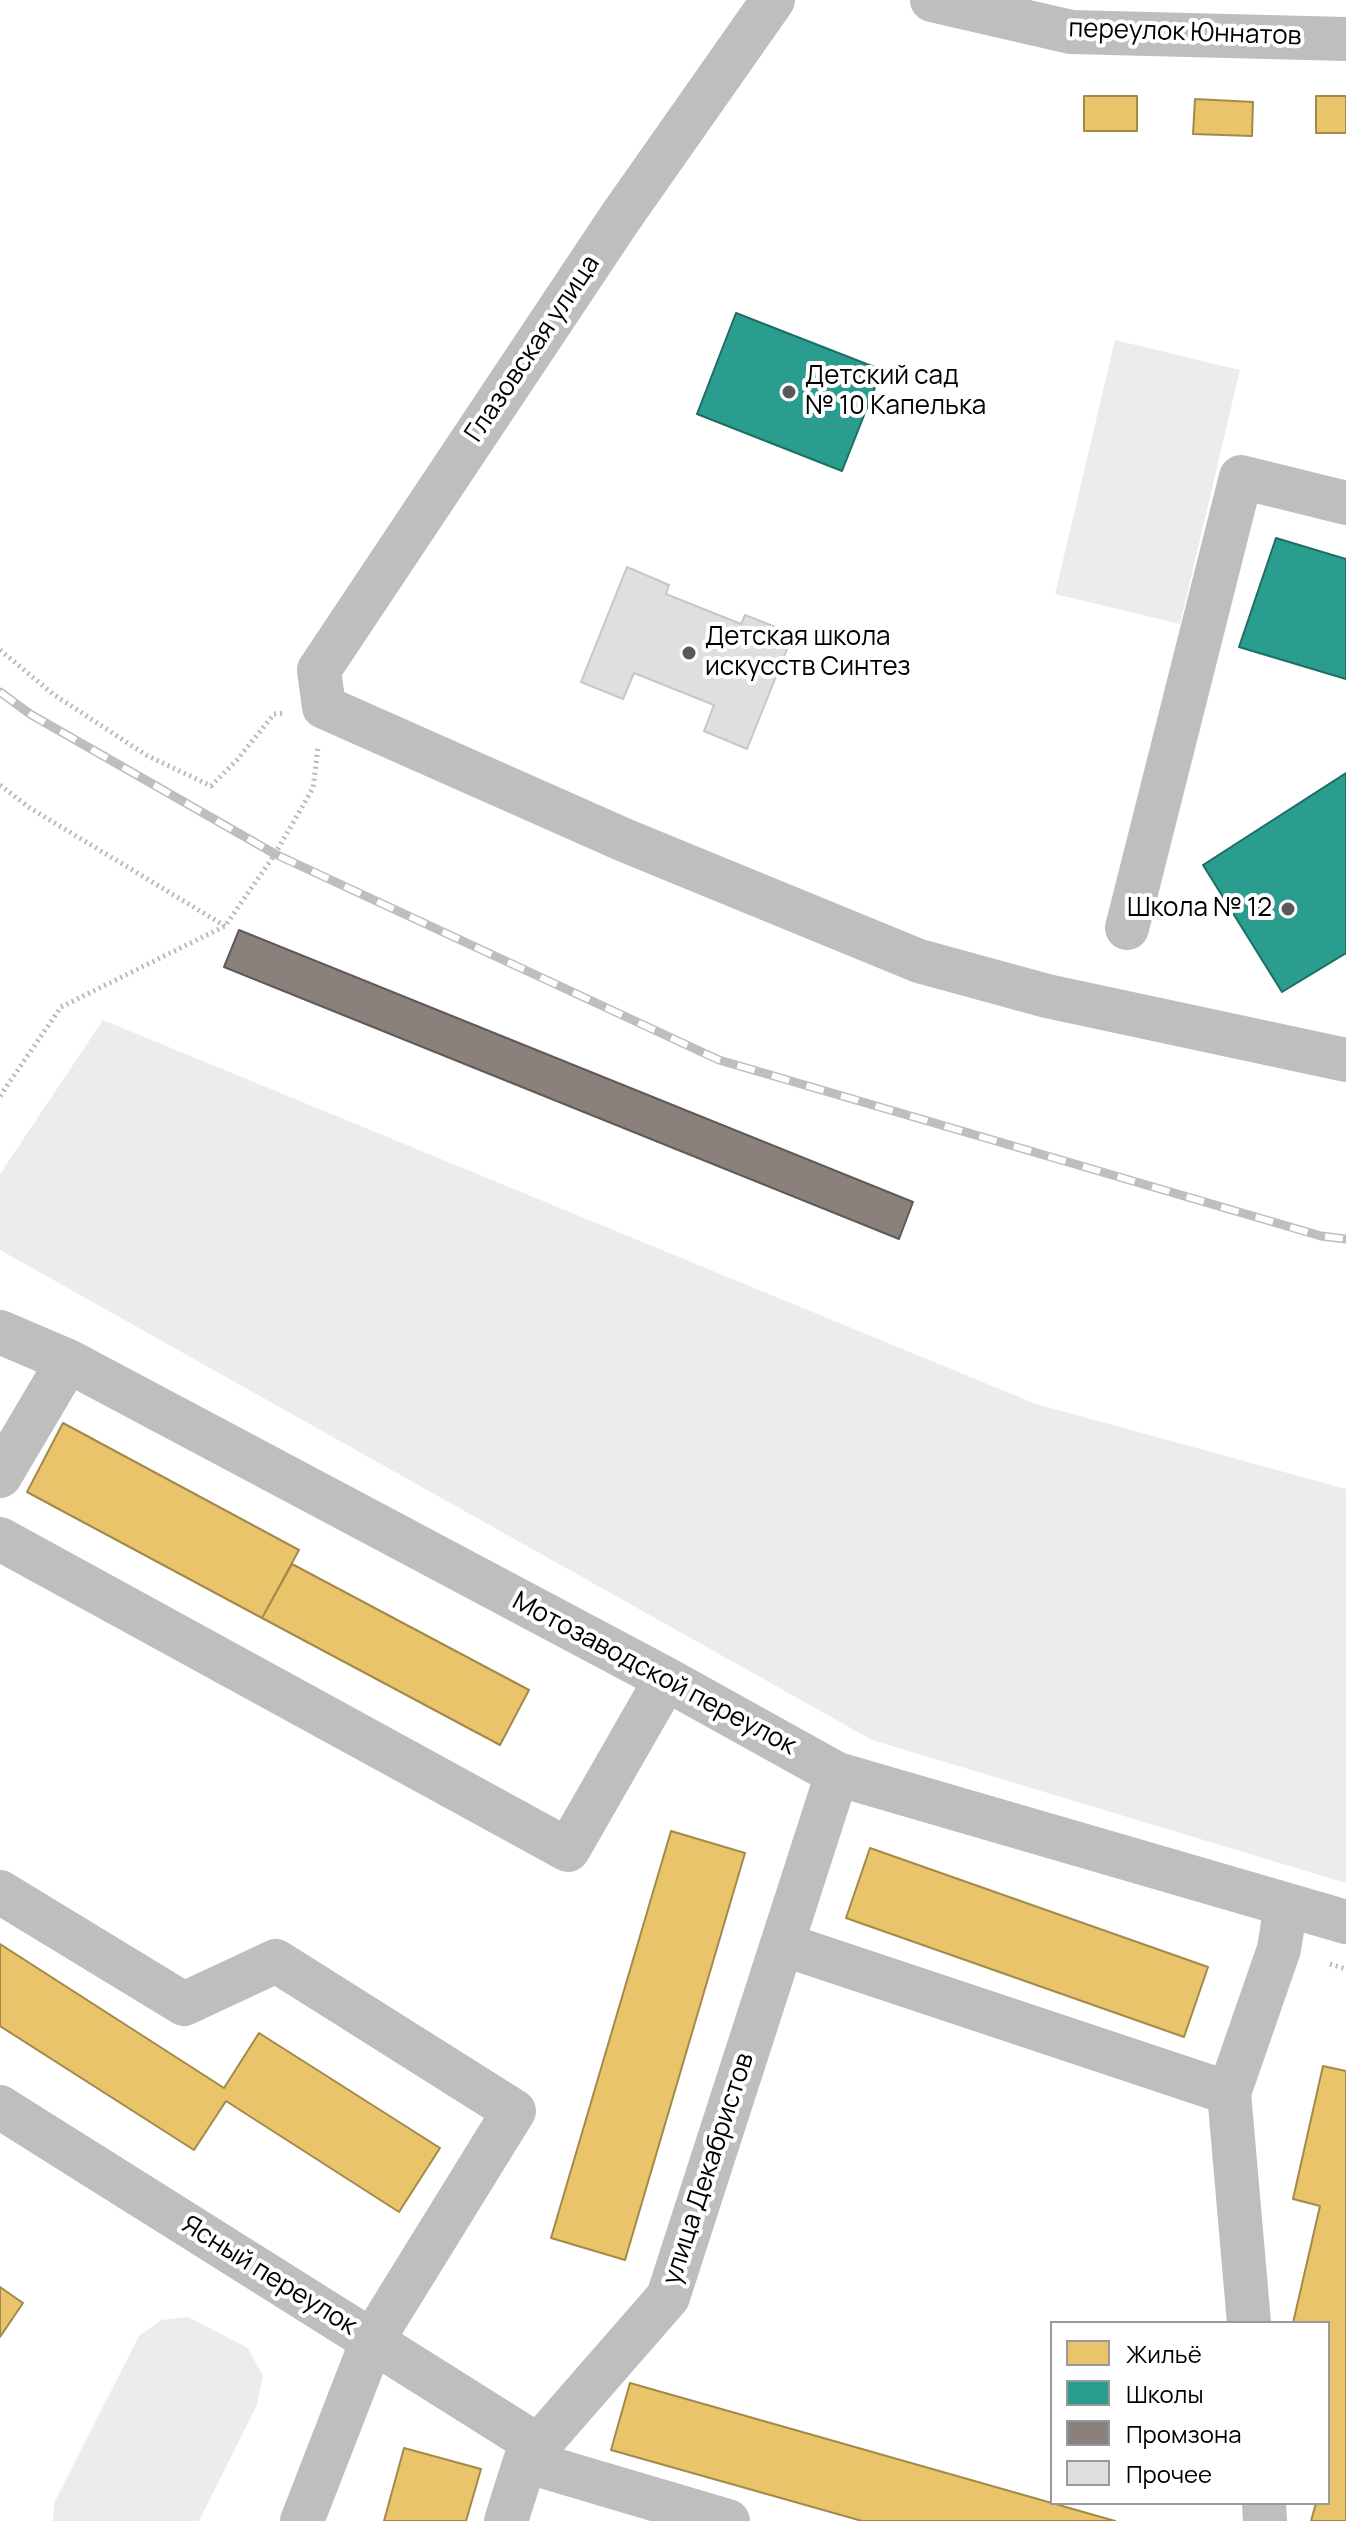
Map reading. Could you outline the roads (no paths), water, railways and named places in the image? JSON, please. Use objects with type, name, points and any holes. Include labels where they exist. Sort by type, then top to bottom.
[{"type":"street","name":"Глазовская улица","points":[[773,0],[620,218],[319,670],[324,707],[624,840],[919,961],[1047,996],[1346,1060]]},
{"type":"street","name":"переулок Юннатов","points":[[932,0],[1071,32],[1346,39]]},
{"type":"street","points":[[1127,928],[1241,477],[1346,503]]},
{"type":"street","name":"Мотозаводской переулок","points":[[0,1332],[68,1361],[666,1679],[837,1774],[1346,1922]]},
{"type":"street","points":[[0,1476],[68,1361]]},
{"type":"street","points":[[0,1539],[568,1850],[666,1679]]},
{"type":"street","name":"улица Декабристов","points":[[506,2521],[532,2453],[668,2297],[837,1774]]},
{"type":"street","points":[[0,1892],[184,2004],[276,1961],[514,2111],[372,2341],[302,2521]]},
{"type":"street","points":[[1249,2321],[1229,2093],[1279,1949],[1286,1905]]},
{"type":"street","points":[[782,1944],[1229,2093]]},
{"type":"street","name":"Ясный переулок","points":[[0,2107],[372,2341],[532,2453],[728,2521]]},
{"type":"railway","points":[[0,692],[30,714],[275,854],[719,1060],[1321,1236],[1346,1239]]},
{"type":"place","name":"Детский сад № 10 Капелька","points":[[789,392]]},
{"type":"place","name":"Детская школа искусств Синтез","points":[[689,653]]},
{"type":"place","name":"Школа № 12","points":[[1288,909]]}]
